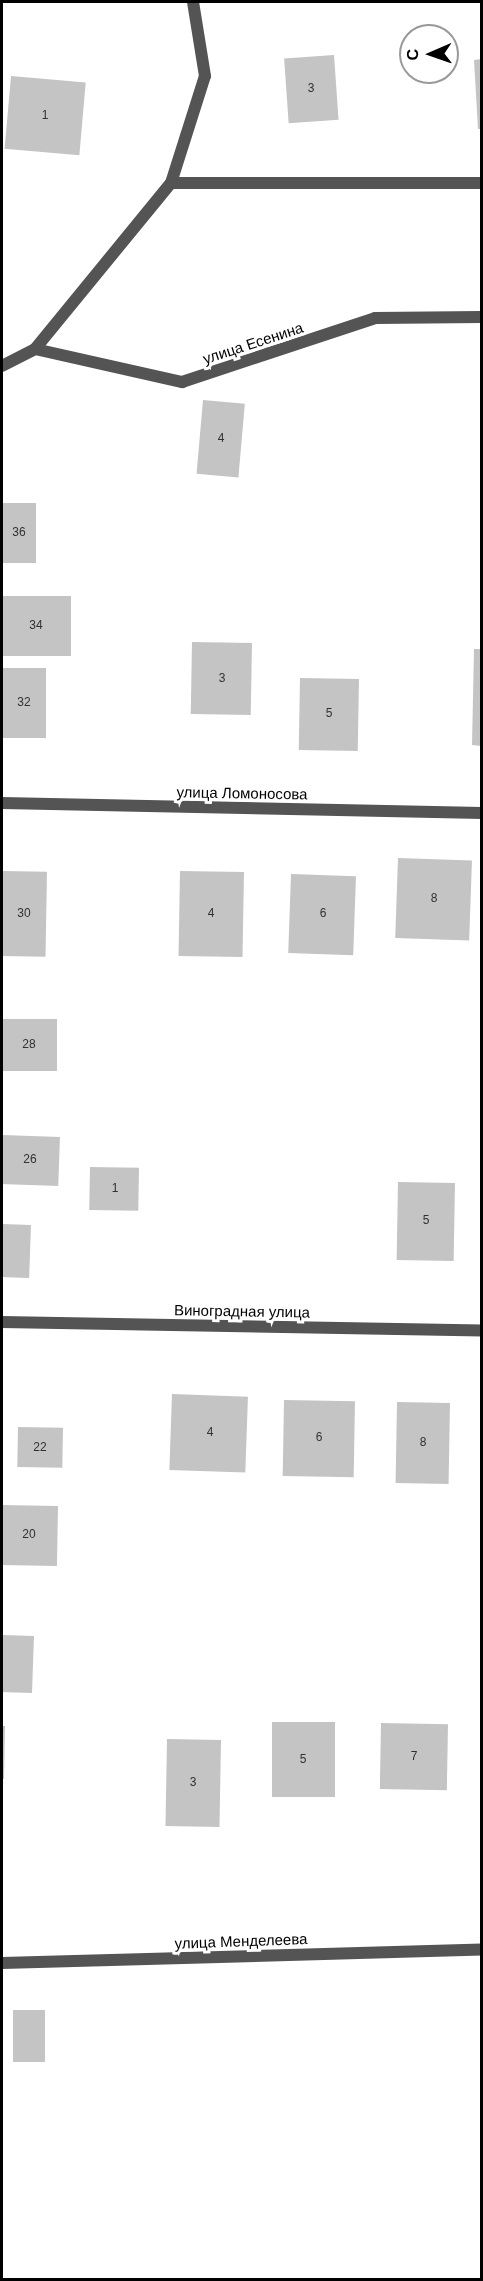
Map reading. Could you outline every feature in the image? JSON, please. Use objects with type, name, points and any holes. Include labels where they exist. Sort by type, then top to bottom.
[{"type":"street","points":[[2,366],[35,349],[171,183],[206,76],[193,2]]},
{"type":"street","points":[[171,183],[482,183]]},
{"type":"street","name":"улица Есенина","points":[[35,349],[182,382],[375,318],[482,317]]},
{"type":"street","name":"улица Ломоносова","points":[[2,803],[482,813]]},
{"type":"street","name":"Виноградная улица","points":[[2,1322],[482,1330]]},
{"type":"street","name":"улица Менделеева","points":[[2,1963],[482,1950]]},
{"type":"building","points":[[334,55],[339,120],[289,123],[284,58]]},
{"type":"building","points":[[482,59],[482,129],[478,129],[474,60]]},
{"type":"building","points":[[11,76],[86,83],[79,155],[5,149]]},
{"type":"building","points":[[203,400],[245,404],[238,477],[197,474]]},
{"type":"building","points":[[2,503],[36,503],[36,563],[2,563]]},
{"type":"building","points":[[2,596],[71,596],[71,656],[2,656]]},
{"type":"building","points":[[192,642],[252,643],[251,715],[191,714]]},
{"type":"building","points":[[474,649],[482,649],[482,746],[472,745]]},
{"type":"building","points":[[2,668],[46,668],[46,738],[2,738]]},
{"type":"building","points":[[300,678],[359,679],[358,751],[299,750]]},
{"type":"building","points":[[398,858],[472,861],[469,941],[395,938]]},
{"type":"building","points":[[2,871],[47,872],[46,957],[2,956]]},
{"type":"building","points":[[180,871],[244,872],[243,957],[179,956]]},
{"type":"building","points":[[291,874],[356,876],[353,955],[288,953]]},
{"type":"building","points":[[2,1019],[57,1019],[57,1071],[2,1071]]},
{"type":"building","points":[[2,1135],[60,1137],[58,1186],[2,1184]]},
{"type":"building","points":[[90,1167],[139,1168],[138,1211],[89,1210]]},
{"type":"building","points":[[398,1182],[455,1183],[454,1261],[397,1260]]},
{"type":"building","points":[[2,1224],[31,1225],[29,1278],[2,1277]]},
{"type":"building","points":[[172,1394],[248,1397],[245,1473],[169,1470]]},
{"type":"building","points":[[284,1400],[355,1401],[354,1477],[283,1476]]},
{"type":"building","points":[[397,1402],[450,1403],[449,1484],[396,1483]]},
{"type":"building","points":[[18,1427],[63,1428],[62,1468],[17,1467]]},
{"type":"building","points":[[2,1505],[58,1506],[57,1566],[2,1565]]},
{"type":"building","points":[[2,1635],[34,1636],[32,1693],[2,1692]]},
{"type":"building","points":[[272,1722],[335,1722],[335,1797],[272,1797]]},
{"type":"building","points":[[381,1723],[448,1724],[447,1790],[380,1789]]},
{"type":"building","points":[[2,1726],[5,1726],[4,1779],[2,1779]]},
{"type":"building","points":[[167,1739],[221,1740],[219,1827],[165,1826]]},
{"type":"building","points":[[13,2010],[45,2010],[45,2062],[13,2062]]}]
